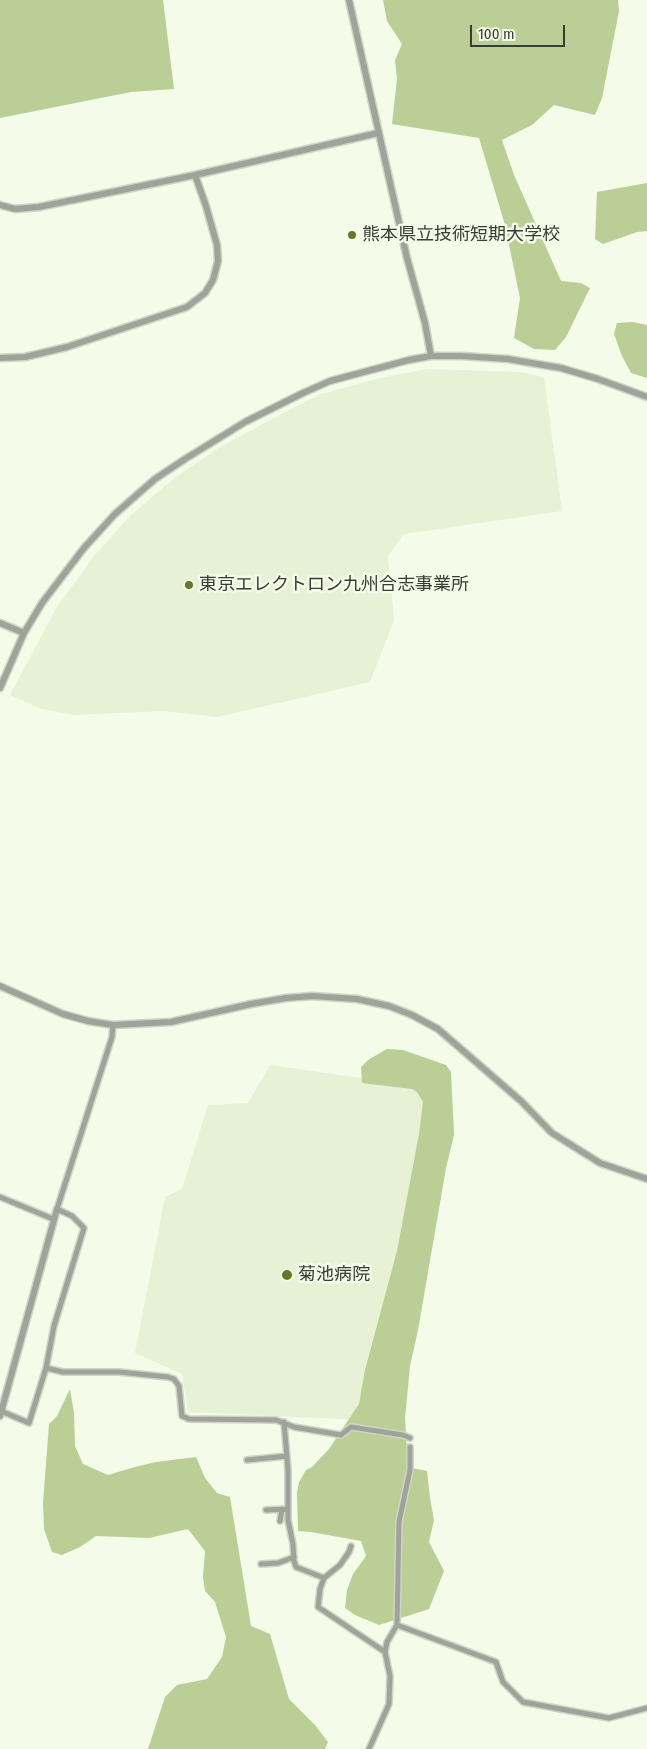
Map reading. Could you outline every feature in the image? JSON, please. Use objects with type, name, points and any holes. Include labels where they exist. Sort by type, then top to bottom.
[{"type":"street","points":[[349,0],[378,134],[425,323],[431,356]]},
{"type":"street","points":[[0,206],[15,209],[39,207],[195,175],[378,134]]},
{"type":"street","points":[[0,358],[25,357],[67,347],[187,307],[205,292],[213,280],[218,261],[217,245],[195,175]]},
{"type":"street","points":[[0,688],[24,633],[59,579],[115,514],[155,479],[245,422],[304,392],[330,381],[365,371],[431,356],[484,357],[561,368],[647,397]]},
{"type":"street","points":[[0,623],[24,633]]},
{"type":"street","points":[[0,986],[63,1014],[113,1025],[171,1022],[268,1001],[312,996],[357,999],[389,1006],[412,1015],[438,1030],[521,1101],[552,1133],[600,1163],[647,1179]]},
{"type":"street","points":[[56,1209],[72,1216],[84,1228],[54,1326],[46,1368],[29,1423],[1,1414],[53,1219],[56,1209],[112,1037],[113,1025]]},
{"type":"street","points":[[0,1197],[53,1219]]},
{"type":"street","points":[[46,1368],[63,1372],[119,1372],[174,1379],[179,1386],[182,1416],[189,1419],[276,1420],[294,1427],[341,1435],[351,1427],[403,1435],[410,1438]]},
{"type":"street","points":[[284,1422],[287,1456],[285,1509],[296,1568],[324,1578]]},
{"type":"street","points":[[369,1749],[389,1704],[390,1676],[385,1652],[397,1625],[399,1522],[410,1470],[410,1447]]},
{"type":"street","points":[[247,1460],[287,1456]]},
{"type":"street","points":[[266,1510],[285,1509]]},
{"type":"street","points":[[280,1521],[285,1509]]},
{"type":"street","points":[[351,1546],[340,1565],[324,1578],[320,1589],[318,1607],[385,1652]]},
{"type":"street","points":[[261,1564],[278,1563],[294,1558]]},
{"type":"street","points":[[397,1625],[496,1662],[503,1682],[523,1702],[609,1718],[647,1708]]},
{"type":"shaded area","points":[[427,369],[519,372],[544,377],[562,511],[404,534],[388,556],[394,620],[370,682],[217,717],[163,711],[74,715],[41,709],[10,695],[57,607],[94,556],[130,516],[176,477],[215,450],[321,394],[377,379]]},
{"type":"shaded area","name":"菊池病院","points":[[270,1065],[451,1091],[400,1429],[343,1419],[188,1412],[182,1374],[135,1353],[165,1197],[182,1189],[208,1105],[248,1103]]},
{"type":"green space","points":[[0,0],[163,0],[174,89],[131,92],[0,118]]},
{"type":"green space","points":[[383,0],[618,0],[619,11],[602,98],[595,115],[554,105],[532,125],[502,140],[514,175],[561,281],[581,283],[590,288],[566,337],[555,350],[534,349],[514,338],[520,298],[505,225],[479,138],[392,124],[397,79],[395,60],[402,44],[387,21]]},
{"type":"green space","points":[[647,183],[647,231],[637,232],[603,244],[595,239],[597,192]]},
{"type":"green space","points":[[633,322],[647,325],[647,378],[631,373],[614,334],[617,323]]},
{"type":"green space","points":[[387,1049],[403,1050],[446,1065],[451,1072],[454,1135],[446,1168],[410,1366],[405,1418],[408,1467],[427,1471],[434,1520],[429,1542],[444,1571],[429,1609],[379,1625],[355,1615],[345,1608],[347,1590],[353,1574],[366,1556],[361,1541],[298,1531],[297,1493],[299,1482],[306,1470],[312,1467],[329,1449],[359,1404],[365,1370],[397,1251],[419,1134],[423,1102],[417,1092],[412,1089],[362,1083],[361,1067],[368,1060]]},
{"type":"green space","points":[[70,1389],[74,1413],[75,1446],[83,1464],[108,1475],[156,1462],[196,1457],[205,1478],[217,1493],[230,1497],[251,1626],[270,1634],[289,1699],[315,1725],[328,1742],[325,1749],[148,1749],[165,1697],[177,1685],[207,1679],[222,1657],[226,1637],[215,1602],[205,1591],[203,1577],[205,1551],[188,1529],[149,1538],[96,1536],[80,1547],[62,1555],[52,1552],[44,1529],[43,1503],[49,1424],[57,1416]]},
{"type":"place","name":"熊本県立技術短期大学校","points":[[352,235]]},
{"type":"place","name":"東京エレクトロン九州合志事業所","points":[[189,585]]},
{"type":"place","name":"菊池病院","points":[[287,1275]]}]
